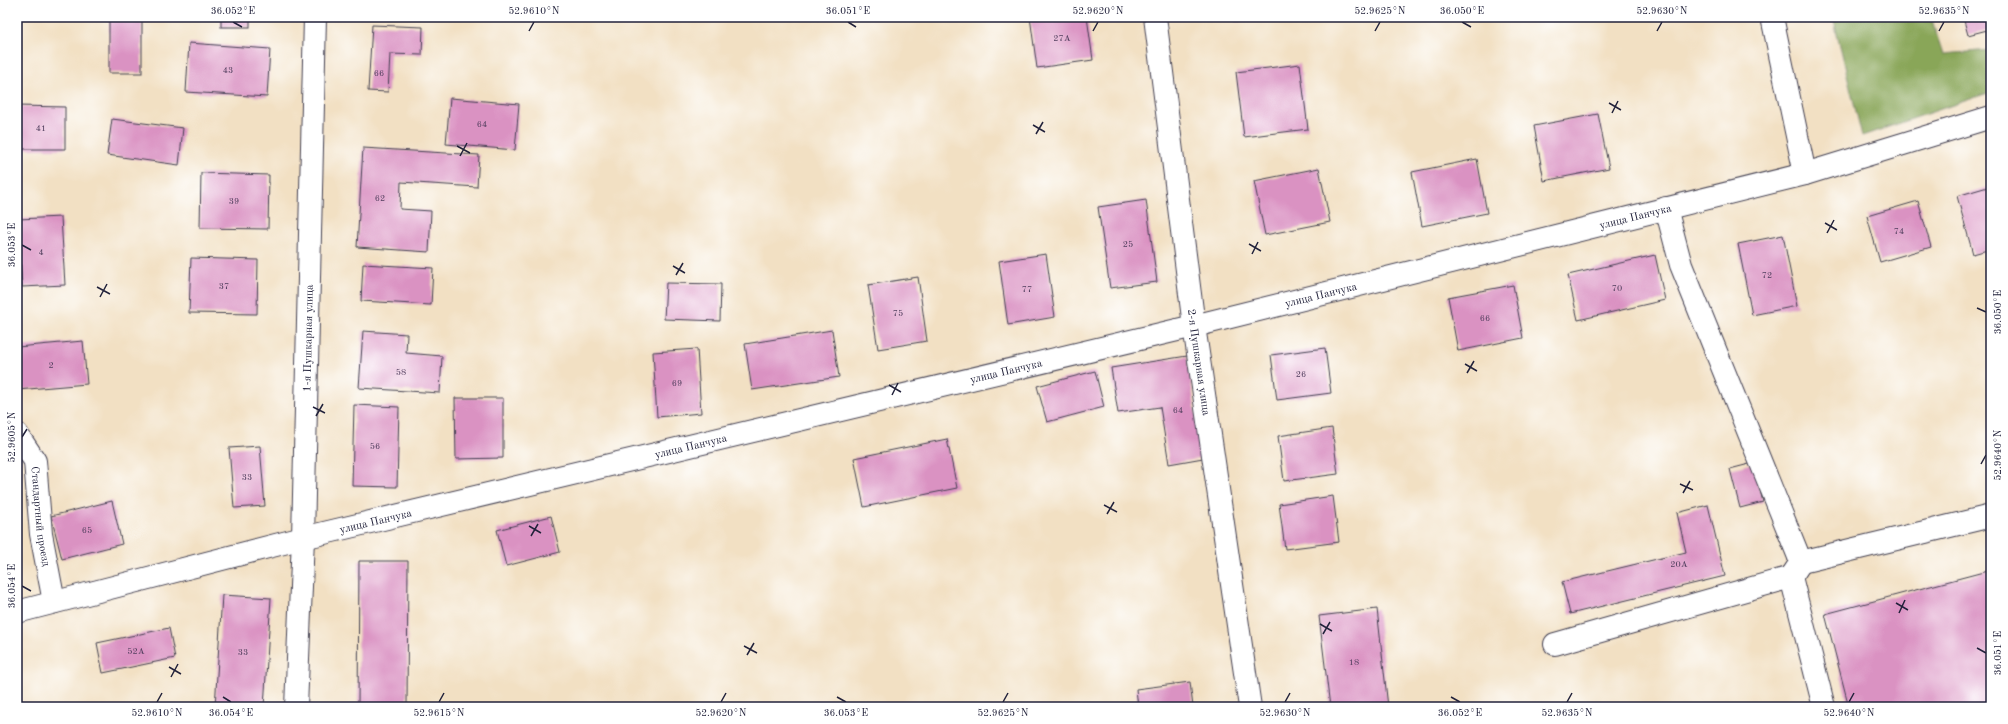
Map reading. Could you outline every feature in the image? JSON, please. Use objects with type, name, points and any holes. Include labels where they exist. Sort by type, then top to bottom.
[{"type":"street","name":"1-я Пушкарная улица","points":[[296,707],[303,538],[315,17]]},
{"type":"street","name":"2-я Пушкарная улица","points":[[1155,17],[1194,326],[1250,707]]},
{"type":"street","points":[[1772,17],[1805,174]]},
{"type":"street","name":"улица Панчука","points":[[17,612],[303,538],[1194,326],[1805,174],[1991,116]]},
{"type":"street","points":[[1666,208],[1681,265],[1796,570],[1824,707]]},
{"type":"street","name":"Стандартный проезд","points":[[17,434],[35,461],[41,534],[54,602]]},
{"type":"street","points":[[1555,644],[1796,570],[1991,516]]},
{"type":"green space","points":[[1833,17],[1931,17],[1943,54],[1991,50],[1991,92],[1862,136]]},
{"type":"building","points":[[109,17],[142,17],[142,73],[109,73]]},
{"type":"building","points":[[221,17],[250,17],[250,27],[221,27]]},
{"type":"building","points":[[1030,17],[1087,17],[1093,60],[1037,68]]},
{"type":"building","points":[[1234,17],[1265,17],[1265,18],[1235,22]]},
{"type":"building","points":[[1963,17],[1991,17],[1991,29],[1968,35]]},
{"type":"building","points":[[372,25],[423,27],[422,55],[390,54],[388,92],[368,91]]},
{"type":"building","points":[[189,43],[270,49],[267,97],[186,92]]},
{"type":"building","points":[[1300,64],[1308,129],[1244,137],[1236,72]]},
{"type":"building","points":[[450,98],[519,104],[515,150],[446,144]]},
{"type":"building","points":[[17,106],[65,107],[65,149],[17,149]]},
{"type":"building","points":[[1598,114],[1609,168],[1544,181],[1534,126]]},
{"type":"building","points":[[112,119],[183,128],[179,165],[107,155]]},
{"type":"building","points":[[363,148],[479,155],[477,187],[401,182],[400,209],[431,211],[429,252],[357,247]]},
{"type":"building","points":[[1477,159],[1487,213],[1422,226],[1412,172]]},
{"type":"building","points":[[1319,168],[1330,222],[1265,235],[1254,181]]},
{"type":"building","points":[[201,173],[269,175],[268,229],[200,228]]},
{"type":"building","points":[[1991,186],[1991,249],[1973,254],[1957,196]]},
{"type":"building","points":[[1146,200],[1157,282],[1110,288],[1098,207]]},
{"type":"building","points":[[1918,201],[1931,247],[1880,262],[1867,216]]},
{"type":"building","points":[[61,217],[65,285],[22,287],[18,219]]},
{"type":"building","points":[[1783,235],[1797,306],[1752,315],[1738,244]]},
{"type":"building","points":[[1046,254],[1055,317],[1008,325],[999,261]]},
{"type":"building","points":[[1655,255],[1665,300],[1578,320],[1568,275]]},
{"type":"building","points":[[191,258],[258,260],[257,314],[189,313]]},
{"type":"building","points":[[363,264],[433,268],[431,305],[361,301]]},
{"type":"building","points":[[918,277],[927,341],[878,349],[868,285]]},
{"type":"building","points":[[666,283],[721,284],[720,321],[664,319]]},
{"type":"building","points":[[1513,285],[1523,338],[1458,351],[1448,297]]},
{"type":"building","points":[[832,330],[839,377],[752,390],[745,344]]},
{"type":"building","points":[[363,331],[407,334],[406,353],[442,356],[440,393],[359,388]]},
{"type":"building","points":[[83,341],[87,384],[17,390],[17,347]]},
{"type":"building","points":[[1325,348],[1331,393],[1277,400],[1271,355]]},
{"type":"building","points":[[697,349],[701,413],[657,417],[653,352]]},
{"type":"building","points":[[1187,356],[1203,458],[1169,464],[1160,407],[1118,413],[1111,368]]},
{"type":"building","points":[[1095,371],[1104,407],[1047,422],[1037,386]]},
{"type":"building","points":[[455,398],[503,398],[503,458],[456,459]]},
{"type":"building","points":[[354,405],[399,407],[397,487],[352,486]]},
{"type":"building","points":[[1332,428],[1338,474],[1284,481],[1278,436]]},
{"type":"building","points":[[947,439],[957,488],[864,507],[854,458]]},
{"type":"building","points":[[260,446],[265,506],[234,508],[229,448]]},
{"type":"building","points":[[1753,463],[1763,502],[1740,508],[1730,469]]},
{"type":"building","points":[[1333,496],[1339,542],[1285,549],[1279,504]]},
{"type":"building","points":[[112,501],[122,544],[62,559],[51,516]]},
{"type":"building","points":[[1708,505],[1725,576],[1570,614],[1562,582],[1686,552],[1677,513]]},
{"type":"building","points":[[551,516],[560,552],[506,566],[497,530]]},
{"type":"building","points":[[359,561],[408,561],[407,707],[358,707]]},
{"type":"building","points":[[1991,570],[1991,707],[1849,707],[1825,614]]},
{"type":"building","points":[[222,595],[271,598],[264,707],[215,707]]},
{"type":"building","points":[[1377,609],[1388,707],[1330,707],[1319,616]]},
{"type":"building","points":[[169,628],[175,658],[103,673],[97,643]]},
{"type":"building","points":[[1190,682],[1193,707],[1138,707],[1136,689]]}]
